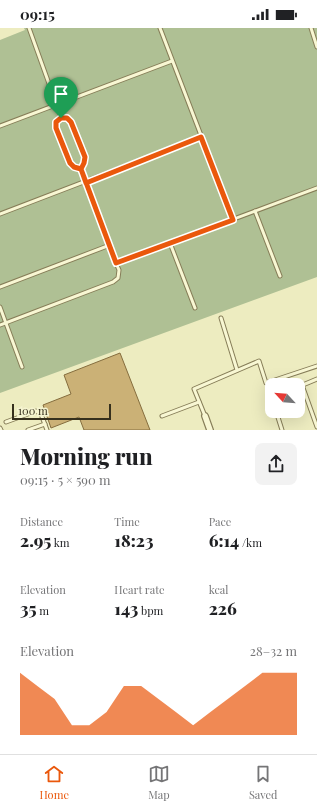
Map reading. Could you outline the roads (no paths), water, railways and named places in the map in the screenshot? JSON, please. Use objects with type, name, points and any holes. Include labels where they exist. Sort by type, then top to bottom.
[{"type":"street","points":[[205,416],[210,430]]},
{"type":"lane","points":[[29,28],[61,118]]},
{"type":"lane","points":[[160,28],[233,220]]},
{"type":"lane","points":[[311,28],[317,47]]},
{"type":"lane","points":[[0,126],[172,61]]},
{"type":"lane","points":[[0,325],[113,282],[118,278],[119,270],[81,169],[85,157],[71,122],[67,118],[61,118],[56,122],[56,128],[70,163],[74,167],[81,169]]},
{"type":"lane","points":[[0,214],[86,183],[201,137]]},
{"type":"lane","points":[[116,263],[317,188]]},
{"type":"lane","points":[[255,211],[280,276]]},
{"type":"lane","points":[[170,243],[194,308]]},
{"type":"lane","points":[[0,287],[110,245]]},
{"type":"lane","points":[[0,307],[22,367]]},
{"type":"lane","points":[[221,318],[237,370]]},
{"type":"lane","points":[[205,416],[194,389],[259,361],[266,383],[317,366]]},
{"type":"lane","points":[[305,384],[317,379]]},
{"type":"lane","points":[[305,393],[317,427]]},
{"type":"lane","points":[[162,416],[199,402]]},
{"type":"lane","points":[[6,422],[36,411],[41,414],[47,430]]},
{"type":"lane","points":[[278,418],[282,430]]},
{"type":"lane","points":[[28,430],[45,424]]}]
